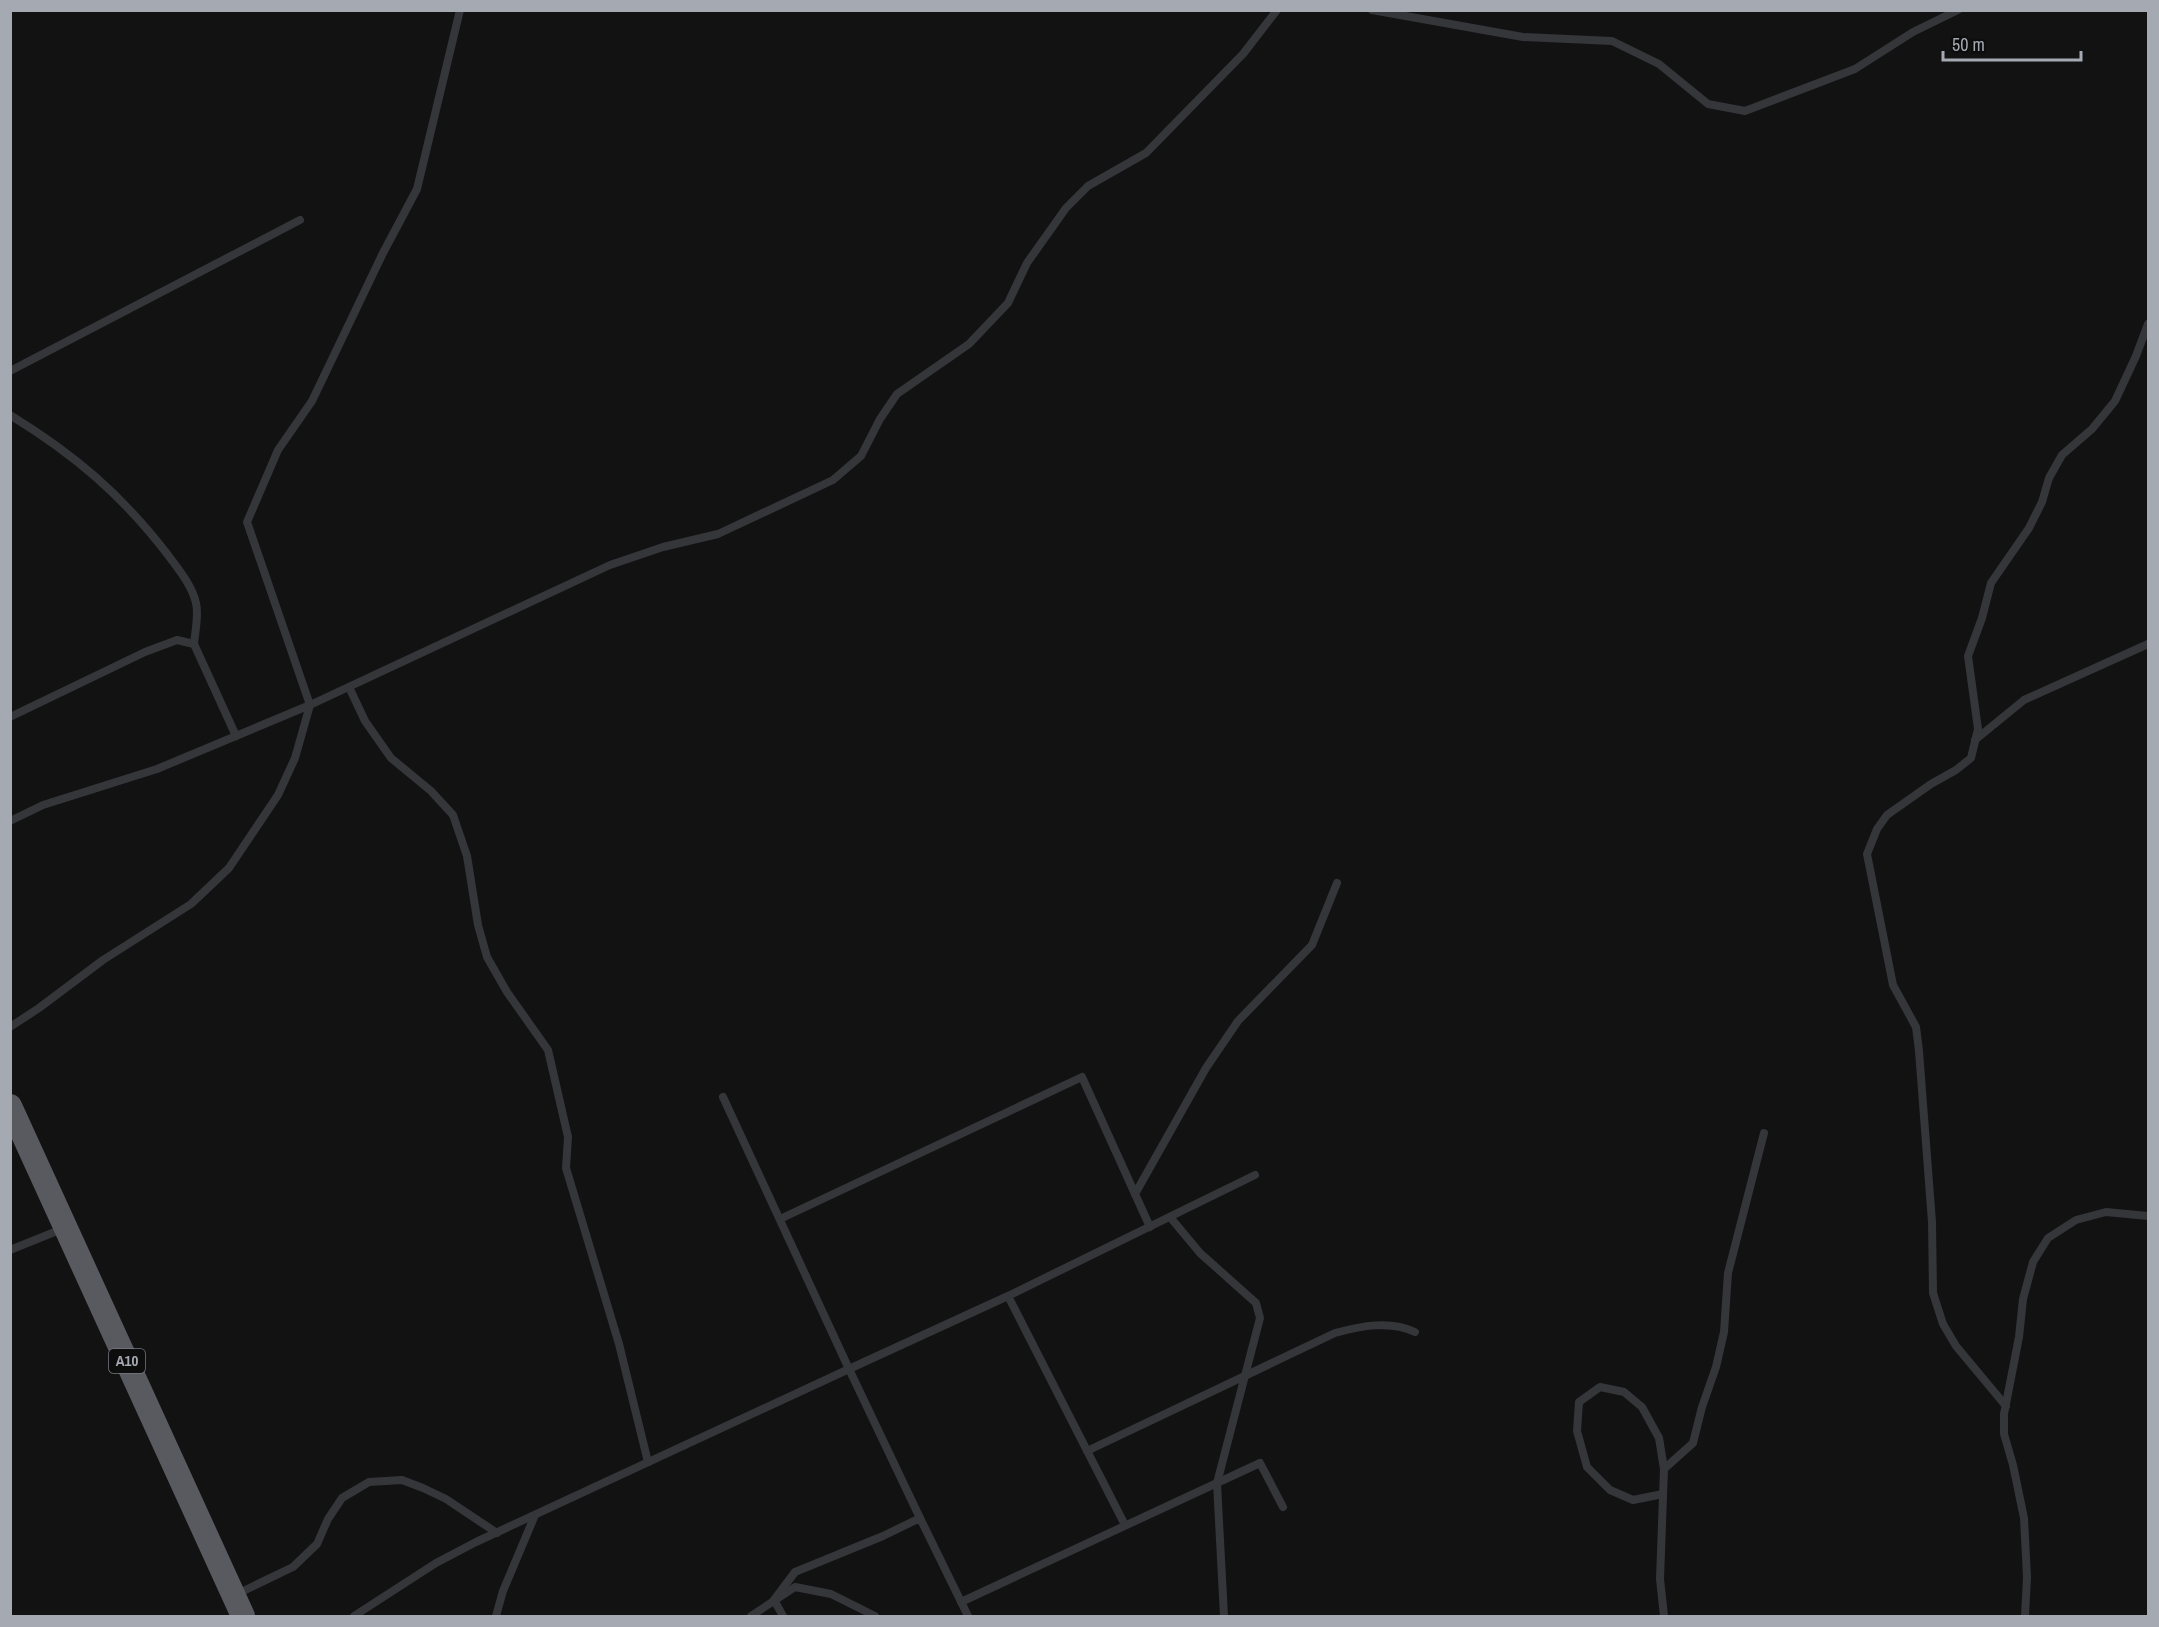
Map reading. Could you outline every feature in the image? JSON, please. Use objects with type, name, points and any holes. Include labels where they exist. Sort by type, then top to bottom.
[{"type":"highway","name":"A10","points":[[10,1106],[238,1606]]},
{"type":"lane","points":[[10,1027],[103,960],[191,904],[229,868],[278,795],[295,758],[310,705],[246,522],[278,450],[312,401],[382,253],[417,189],[460,10]]},
{"type":"lane","points":[[10,821],[43,805],[157,769],[310,705],[610,565],[663,547],[718,534],[833,480],[861,456],[880,419],[897,394],[969,344],[1008,303],[1027,263],[1066,208],[1088,186],[1146,153],[1243,54],[1277,10]]},
{"type":"lane","points":[[1371,10],[1524,37],[1612,41],[1659,64],[1708,104],[1744,111],[1855,69],[1913,32],[1958,10]]},
{"type":"lane","points":[[10,371],[300,220]]},
{"type":"lane","points":[[2006,1406],[1956,1346],[1943,1324],[1933,1293],[1932,1222],[1916,1027],[1893,985],[1867,854],[1876,829],[1887,815],[1971,758],[1978,729],[1968,656],[1983,618],[1991,583],[2029,528],[2042,502],[2049,478],[2062,454],[2092,429],[2115,401],[2148,324]]},
{"type":"lane","points":[[10,415],[76,459],[113,491],[154,537],[186,580],[196,603],[194,644],[236,736]]},
{"type":"lane","points":[[10,717],[146,652],[177,640],[194,644]]},
{"type":"lane","points":[[1975,741],[2024,700],[2148,644]]},
{"type":"lane","points":[[349,687],[365,721],[391,758],[431,791],[453,814],[467,856],[478,925],[487,957],[507,992],[548,1050],[568,1137],[566,1168],[619,1344],[648,1462]]},
{"type":"lane","points":[[1135,1194],[1206,1068],[1238,1021],[1312,945],[1337,883]]},
{"type":"lane","points":[[780,1219],[1082,1077],[1150,1227]]},
{"type":"lane","points":[[723,1097],[849,1369],[968,1617]]},
{"type":"lane","points":[[1664,1469],[1694,1443],[1724,1332],[1728,1273],[1764,1133]]},
{"type":"lane","points":[[354,1617],[436,1563],[497,1533],[1008,1296],[1255,1175]]},
{"type":"lane","points":[[2025,1617],[2027,1576],[2024,1518],[2004,1434],[2006,1406],[2019,1337],[2022,1299],[2033,1262],[2048,1238],[2076,1220],[2106,1212],[2148,1216]]},
{"type":"lane","points":[[1170,1217],[1200,1253],[1256,1303],[1260,1318],[1217,1483],[1224,1617]]},
{"type":"lane","points":[[10,1250],[66,1228]]},
{"type":"lane","points":[[1008,1296],[1125,1526]]},
{"type":"lane","points":[[1087,1450],[1335,1333],[1361,1326],[1402,1325],[1415,1332]]},
{"type":"lane","points":[[1663,1494],[1633,1500],[1610,1490],[1587,1467],[1576,1431],[1578,1402],[1600,1387],[1624,1392],[1641,1407],[1659,1438],[1664,1469],[1660,1579],[1664,1617]]},
{"type":"lane","points":[[961,1602],[1260,1463],[1283,1507]]},
{"type":"lane","points":[[238,1606],[293,1567],[317,1544],[328,1519],[342,1498],[369,1482],[402,1480],[423,1488],[446,1499],[497,1533]]},
{"type":"lane","points":[[496,1617],[503,1591],[535,1515]]},
{"type":"lane","points":[[774,1600],[795,1572],[884,1536],[920,1518]]},
{"type":"lane","points":[[751,1617],[795,1587],[831,1594],[875,1617]]},
{"type":"lane","points":[[774,1600],[783,1617]]}]
